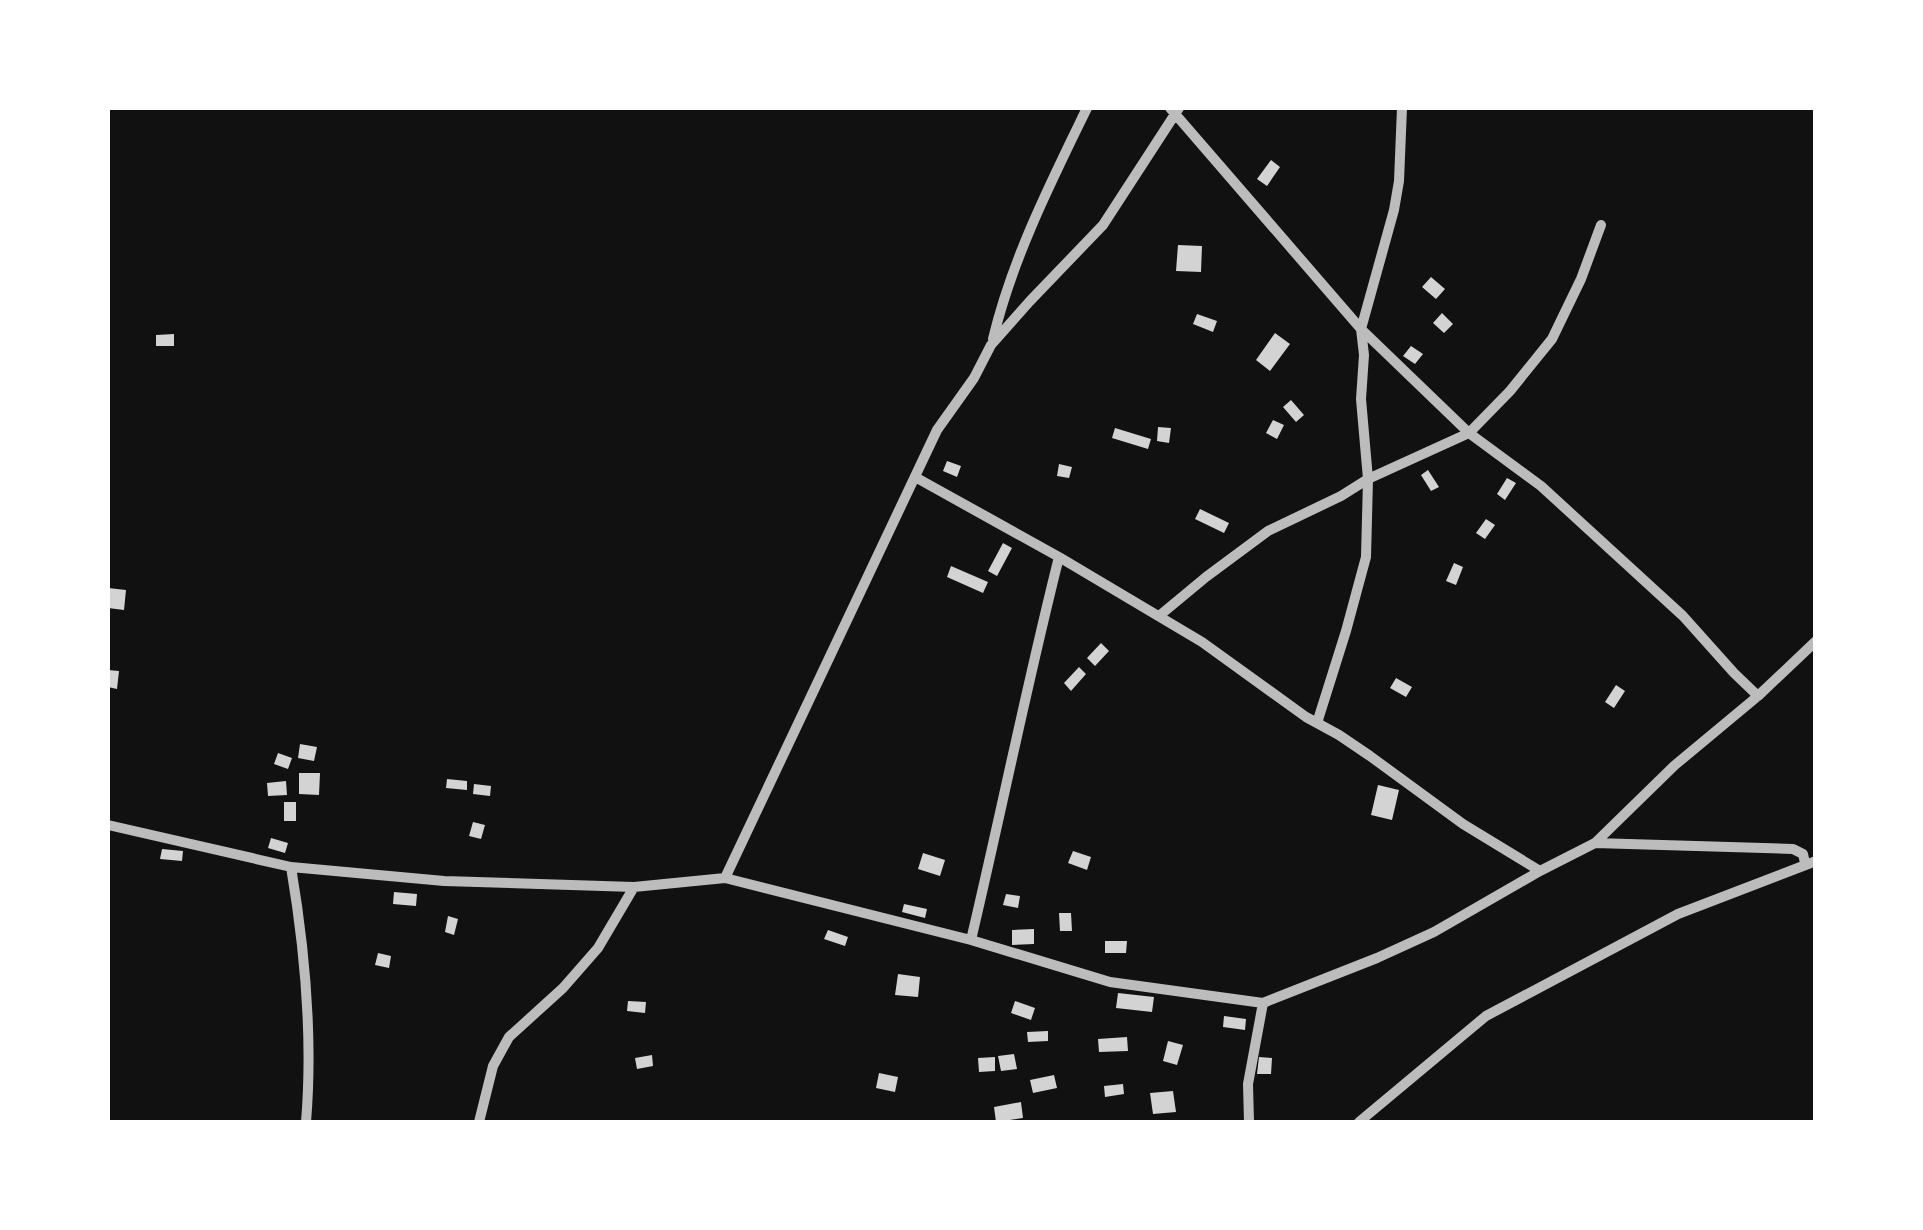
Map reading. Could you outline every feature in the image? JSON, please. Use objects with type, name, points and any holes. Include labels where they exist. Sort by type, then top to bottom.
[{"type":"street","points":[[991,345],[1022,252],[1087,108]]},
{"type":"street","points":[[1317,724],[1366,557],[1368,479],[1361,399],[1361,329],[1394,210],[1402,108]]},
{"type":"street","points":[[725,878],[936,430],[974,378],[991,345],[1103,225],[1174,110],[1361,329],[1469,432],[1540,486],[1683,616],[1758,696]]},
{"type":"street","points":[[1159,616],[1268,531],[1469,432],[1552,340],[1602,224]]},
{"type":"street","points":[[915,477],[1214,650],[1463,824],[1540,871]]},
{"type":"street","points":[[971,940],[1059,558]]},
{"type":"street","points":[[108,825],[291,867],[444,881],[634,887],[725,878],[971,940],[1110,982],[1263,1003],[1434,932],[1595,843],[1675,765],[1816,642]]},
{"type":"street","points":[[1359,1122],[1486,1016],[1678,914],[1810,862],[1793,849],[1595,843]]},
{"type":"street","points":[[291,867],[306,993],[310,1082],[306,1122]]},
{"type":"street","points":[[480,1122],[493,1066],[509,1037],[564,988],[598,948],[634,887]]},
{"type":"street","points":[[1249,1122],[1248,1084],[1263,1003]]},
{"type":"building","points":[[1271,160],[1280,167],[1267,186],[1257,179]]},
{"type":"building","points":[[1178,245],[1202,246],[1201,272],[1176,271]]},
{"type":"building","points":[[1431,277],[1445,289],[1436,299],[1422,287]]},
{"type":"building","points":[[1442,313],[1453,324],[1444,333],[1433,323]]},
{"type":"building","points":[[1197,314],[1217,321],[1213,332],[1193,324]]},
{"type":"building","points":[[1275,333],[1290,344],[1270,371],[1256,360]]},
{"type":"building","points":[[174,334],[174,346],[156,346],[156,335]]},
{"type":"building","points":[[1411,346],[1423,354],[1415,364],[1403,356]]},
{"type":"building","points":[[1291,400],[1304,415],[1296,422],[1283,407]]},
{"type":"building","points":[[1273,420],[1284,425],[1277,439],[1266,433]]},
{"type":"building","points":[[1158,427],[1171,428],[1169,443],[1157,441]]},
{"type":"building","points":[[1115,428],[1151,439],[1148,449],[1112,438]]},
{"type":"building","points":[[947,461],[961,466],[957,477],[943,471]]},
{"type":"building","points":[[1059,464],[1072,467],[1069,478],[1057,476]]},
{"type":"building","points":[[1428,470],[1439,487],[1431,491],[1421,475]]},
{"type":"building","points":[[1507,478],[1516,483],[1505,500],[1497,494]]},
{"type":"building","points":[[1200,509],[1229,523],[1224,533],[1195,519]]},
{"type":"building","points":[[1486,519],[1495,525],[1485,539],[1476,533]]},
{"type":"building","points":[[1003,543],[1012,548],[997,576],[988,571]]},
{"type":"building","points":[[1454,563],[1463,567],[1456,585],[1446,581]]},
{"type":"building","points":[[951,566],[988,582],[983,593],[947,577]]},
{"type":"building","points":[[108,588],[126,590],[124,610],[108,608]]},
{"type":"building","points":[[1101,643],[1109,651],[1095,666],[1087,658]]},
{"type":"building","points":[[1079,667],[1086,674],[1071,691],[1064,683]]},
{"type":"building","points":[[108,670],[119,671],[117,689],[108,687]]},
{"type":"building","points":[[1396,678],[1412,687],[1406,697],[1390,688]]},
{"type":"building","points":[[1616,685],[1625,691],[1614,708],[1605,702]]},
{"type":"building","points":[[300,744],[317,747],[314,761],[298,758]]},
{"type":"building","points":[[278,753],[292,758],[288,769],[274,764]]},
{"type":"building","points":[[299,773],[320,773],[319,795],[299,794]]},
{"type":"building","points":[[447,779],[467,781],[467,790],[446,788]]},
{"type":"building","points":[[286,781],[287,795],[268,796],[267,783]]},
{"type":"building","points":[[474,784],[491,786],[490,796],[473,794]]},
{"type":"building","points":[[1378,785],[1399,790],[1392,820],[1371,815]]},
{"type":"building","points":[[284,802],[296,802],[296,821],[284,821]]},
{"type":"building","points":[[473,822],[485,825],[481,839],[469,836]]},
{"type":"building","points":[[271,838],[288,843],[285,853],[268,848]]},
{"type":"building","points":[[162,849],[183,851],[182,861],[160,859]]},
{"type":"building","points":[[1073,851],[1091,857],[1087,870],[1068,863]]},
{"type":"building","points":[[923,853],[945,860],[940,876],[918,869]]},
{"type":"building","points":[[394,892],[417,894],[416,906],[393,904]]},
{"type":"building","points":[[1006,894],[1020,896],[1018,908],[1003,905]]},
{"type":"building","points":[[904,904],[927,909],[925,918],[902,912]]},
{"type":"building","points":[[1059,913],[1071,913],[1072,931],[1060,931]]},
{"type":"building","points":[[448,916],[458,919],[454,935],[445,932]]},
{"type":"building","points":[[1034,929],[1034,944],[1012,945],[1012,930]]},
{"type":"building","points":[[828,930],[848,937],[845,946],[824,939]]},
{"type":"building","points":[[1105,941],[1127,941],[1126,953],[1105,953]]},
{"type":"building","points":[[378,953],[391,956],[389,968],[375,965]]},
{"type":"building","points":[[898,974],[920,977],[918,997],[895,995]]},
{"type":"building","points":[[1118,993],[1154,997],[1152,1012],[1116,1008]]},
{"type":"building","points":[[628,1001],[646,1002],[645,1013],[627,1011]]},
{"type":"building","points":[[1015,1001],[1035,1008],[1031,1020],[1011,1013]]},
{"type":"building","points":[[1224,1016],[1246,1019],[1245,1030],[1223,1027]]},
{"type":"building","points":[[1048,1031],[1048,1041],[1028,1042],[1027,1032]]},
{"type":"building","points":[[1127,1037],[1128,1051],[1099,1052],[1098,1039]]},
{"type":"building","points":[[1168,1041],[1183,1045],[1177,1065],[1163,1061]]},
{"type":"building","points":[[1014,1054],[1017,1069],[1001,1071],[998,1056]]},
{"type":"building","points":[[652,1055],[653,1066],[637,1069],[635,1058]]},
{"type":"building","points":[[995,1057],[995,1071],[979,1072],[978,1058]]},
{"type":"building","points":[[1259,1057],[1272,1058],[1271,1074],[1257,1074]]},
{"type":"building","points":[[879,1073],[898,1077],[895,1092],[876,1088]]},
{"type":"building","points":[[1054,1075],[1057,1088],[1033,1093],[1030,1080]]},
{"type":"building","points":[[1123,1084],[1124,1094],[1105,1097],[1104,1086]]},
{"type":"building","points":[[1173,1091],[1176,1112],[1153,1114],[1150,1093]]},
{"type":"building","points":[[1021,1102],[1023,1118],[996,1122],[994,1107]]}]
